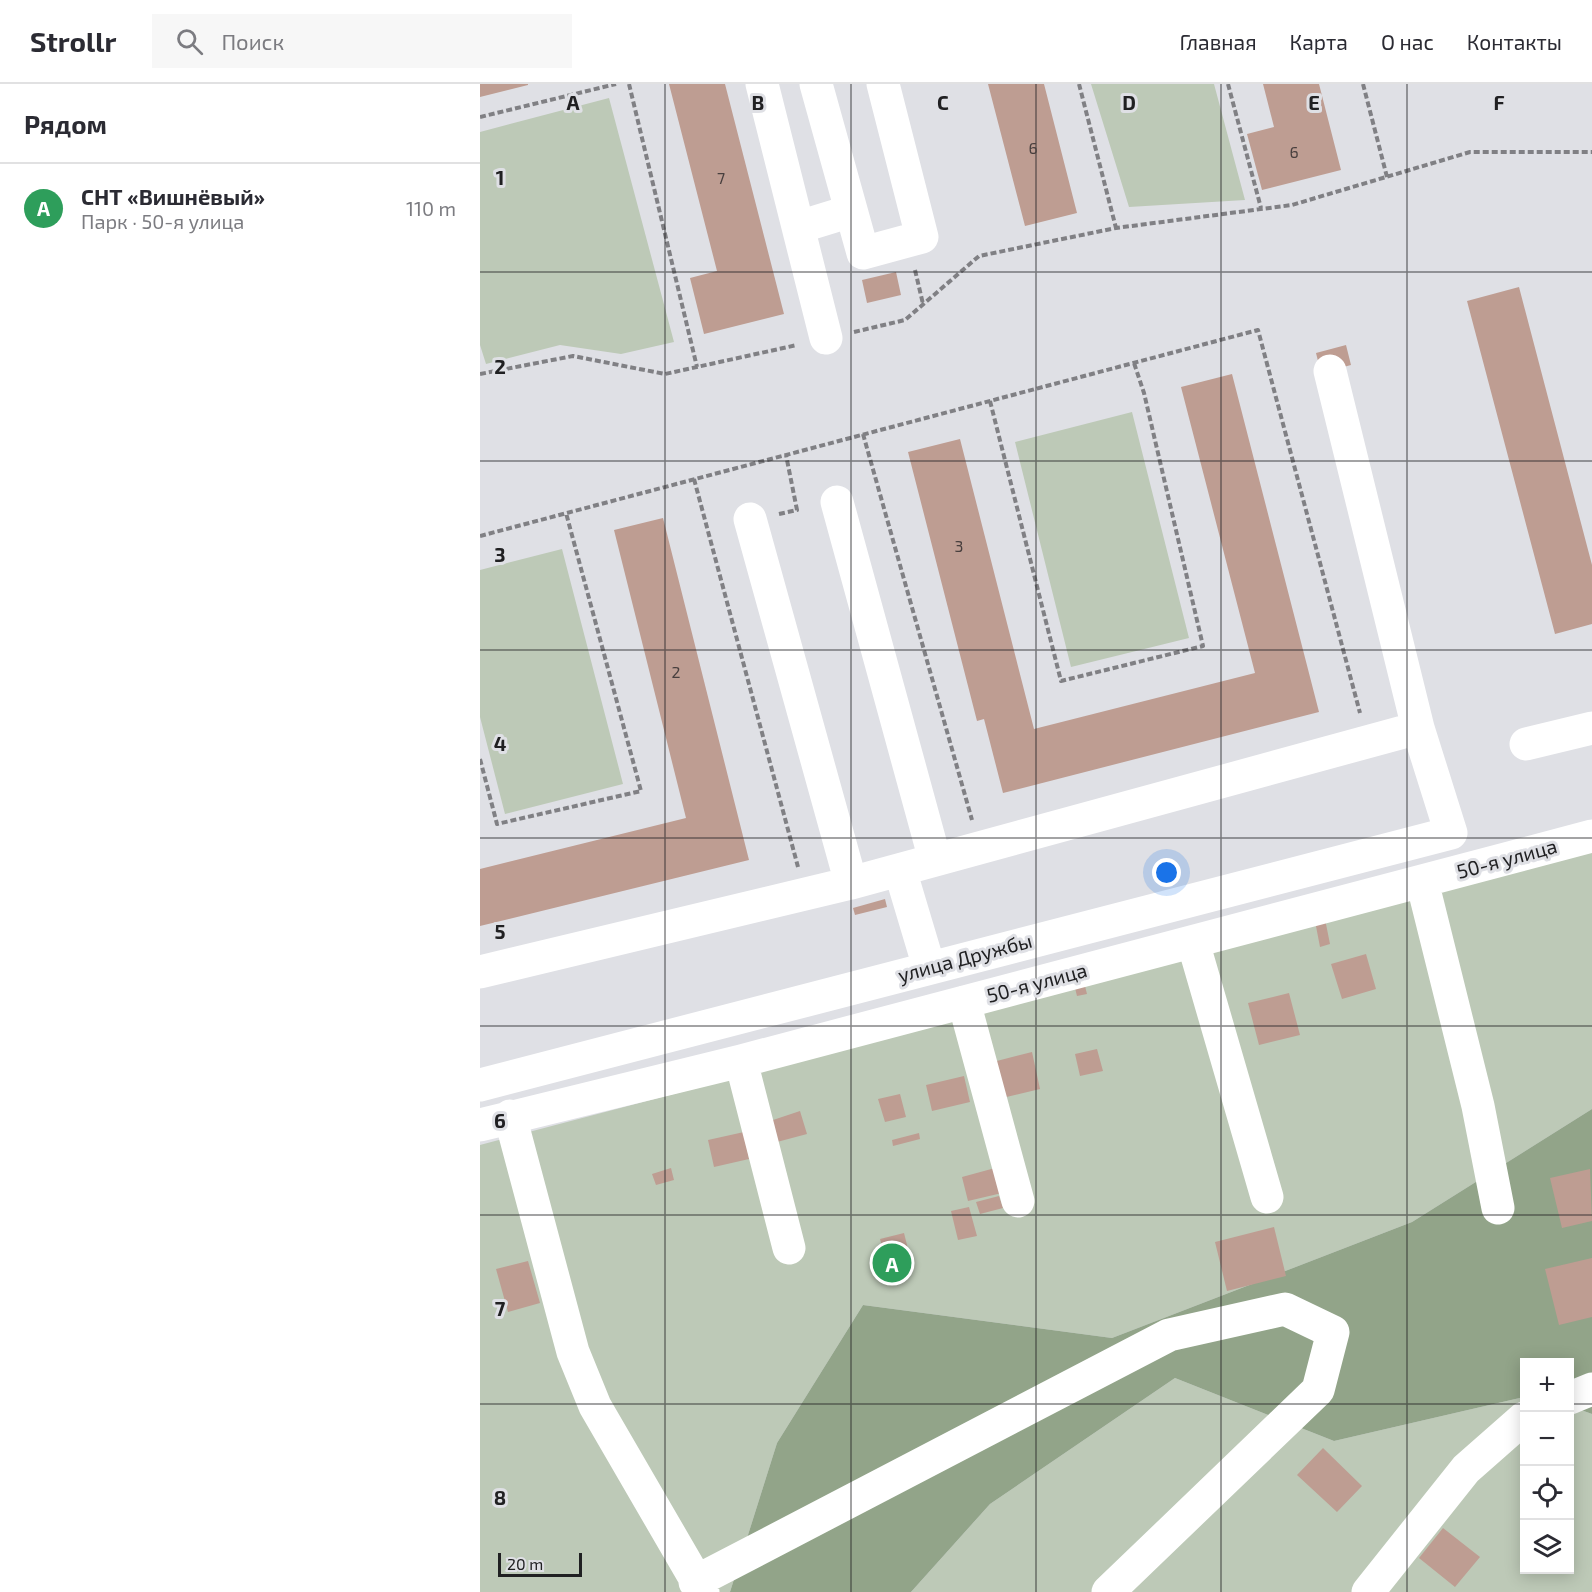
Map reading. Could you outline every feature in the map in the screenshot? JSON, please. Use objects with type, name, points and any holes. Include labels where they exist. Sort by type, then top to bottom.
[{"type":"street","points":[[762,84],[826,338]]},
{"type":"street","points":[[816,84],[863,253],[922,237],[883,84]]},
{"type":"street","points":[[799,227],[851,211]]},
{"type":"street","points":[[480,972],[851,883],[1418,729],[1330,371]]},
{"type":"street","points":[[837,502],[935,860]]},
{"type":"street","points":[[750,519],[851,883]]},
{"type":"street","points":[[1526,744],[1592,728]]},
{"type":"street","name":"улица Дружбы","points":[[480,1085],[1450,832],[1418,729]]},
{"type":"street","name":"50-я улица","points":[[495,1120],[741,1061],[1592,836]]},
{"type":"street","points":[[900,870],[929,967]]},
{"type":"street","points":[[1422,881],[1478,1106],[1498,1208]]},
{"type":"street","points":[[1193,942],[1268,1197]]},
{"type":"street","points":[[964,1002],[1018,1201]]},
{"type":"street","points":[[741,1061],[789,1248]]},
{"type":"street","points":[[495,1120],[573,1352],[590,1395],[699,1587],[1168,1335],[1285,1309],[1332,1332],[1318,1390],[1108,1592]]},
{"type":"street","points":[[1574,1396],[1592,1389]]},
{"type":"street","points":[[1368,1592],[1466,1469],[1520,1422]]},
{"type":"path","points":[[480,117],[616,84]]},
{"type":"path","points":[[628,84],[696,367]]},
{"type":"path","points":[[1078,84],[1116,228]]},
{"type":"path","points":[[1228,84],[1261,208]]},
{"type":"path","points":[[1363,84],[1388,177]]},
{"type":"path","points":[[480,374],[573,356],[665,374],[905,320],[979,256],[1116,228],[1292,205],[1470,152],[1592,152]]},
{"type":"path","points":[[480,536],[1258,330],[1368,743]]},
{"type":"path","points":[[990,401],[1061,681],[1203,646],[1144,393],[1134,363]]},
{"type":"path","points":[[863,434],[980,848]]},
{"type":"path","points":[[750,519],[797,510],[786,455]]},
{"type":"path","points":[[694,479],[805,894]]},
{"type":"path","points":[[480,759],[497,824],[641,791],[566,513]]},
{"type":"green space","points":[[1091,84],[1214,84],[1245,200],[1129,207]]},
{"type":"green space","points":[[609,98],[674,342],[621,354],[560,345],[486,364],[480,345],[480,132]]},
{"type":"green space","points":[[1132,412],[1189,638],[1071,667],[1015,442]]},
{"type":"green space","points":[[562,549],[623,784],[505,814],[480,717],[480,570]]},
{"type":"green space","points":[[1592,852],[1592,1109],[1412,1222],[1112,1338],[863,1305],[777,1443],[730,1592],[480,1592],[480,1145]]},
{"type":"green space","points":[[1592,1109],[1592,1414],[1574,1407],[1574,1358],[1520,1358],[1520,1398],[1334,1441],[1175,1378],[990,1504],[911,1592],[730,1592],[777,1443],[863,1305],[1112,1338],[1412,1222]]},
{"type":"green space","points":[[1175,1378],[1334,1441],[1520,1398],[1520,1574],[1574,1574],[1574,1407],[1592,1414],[1592,1592],[911,1592],[990,1504]]},
{"type":"building","points":[[480,84],[528,84],[528,85],[480,97]]},
{"type":"building","points":[[669,84],[725,84],[784,314],[704,334],[690,278],[717,271]]},
{"type":"building","points":[[988,84],[1044,84],[1077,213],[1025,226]]},
{"type":"building","points":[[1263,84],[1319,84],[1341,170],[1262,190],[1247,134],[1274,127]]},
{"type":"building","points":[[896,272],[901,295],[867,303],[862,280]]},
{"type":"building","points":[[1519,287],[1592,565],[1592,624],[1555,634],[1467,301]]},
{"type":"building","points":[[1346,345],[1351,365],[1321,373],[1316,353]]},
{"type":"building","points":[[1232,374],[1319,712],[1003,793],[984,719],[977,721],[908,452],[960,439],[1034,729],[1255,673],[1181,387]]},
{"type":"building","points":[[663,518],[749,860],[480,926],[480,869],[686,818],[614,530]]},
{"type":"building","points":[[885,899],[887,907],[855,915],[853,908]]},
{"type":"building","points":[[1325,919],[1330,944],[1320,947],[1315,921]]},
{"type":"building","points":[[1366,954],[1376,989],[1342,999],[1331,964]]},
{"type":"building","points":[[1084,982],[1087,994],[1077,996],[1074,984]]},
{"type":"building","points":[[1289,993],[1300,1035],[1259,1045],[1248,1003]]},
{"type":"building","points":[[1097,1049],[1103,1071],[1080,1076],[1075,1054]]},
{"type":"building","points":[[1032,1052],[1040,1089],[998,1099],[989,1063]]},
{"type":"building","points":[[964,1076],[970,1102],[932,1111],[926,1085]]},
{"type":"building","points":[[900,1094],[906,1117],[885,1122],[878,1099]]},
{"type":"building","points":[[800,1111],[807,1134],[777,1142],[770,1121]]},
{"type":"building","points":[[744,1132],[749,1159],[714,1167],[708,1140]]},
{"type":"building","points":[[919,1133],[920,1139],[893,1146],[892,1140]]},
{"type":"building","points":[[671,1168],[674,1180],[656,1185],[652,1174]]},
{"type":"building","points":[[995,1168],[1002,1193],[968,1201],[962,1177]]},
{"type":"building","points":[[1590,1169],[1592,1221],[1562,1228],[1550,1178]]},
{"type":"building","points":[[999,1196],[1003,1208],[980,1214],[976,1202]]},
{"type":"building","points":[[969,1207],[977,1236],[958,1240],[951,1211]]},
{"type":"building","points":[[1274,1227],[1286,1276],[1227,1291],[1215,1242]]},
{"type":"building","points":[[904,1233],[911,1261],[888,1267],[880,1239]]},
{"type":"building","points":[[1592,1258],[1592,1317],[1559,1325],[1545,1269]]},
{"type":"building","points":[[528,1261],[540,1303],[508,1312],[496,1269]]},
{"type":"building","points":[[1323,1448],[1362,1486],[1337,1512],[1297,1475]]},
{"type":"building","points":[[1443,1528],[1480,1557],[1455,1587],[1419,1558]]},
{"type":"place","name":"СНТ «Вишнёвый»","points":[[892,1263]]}]
